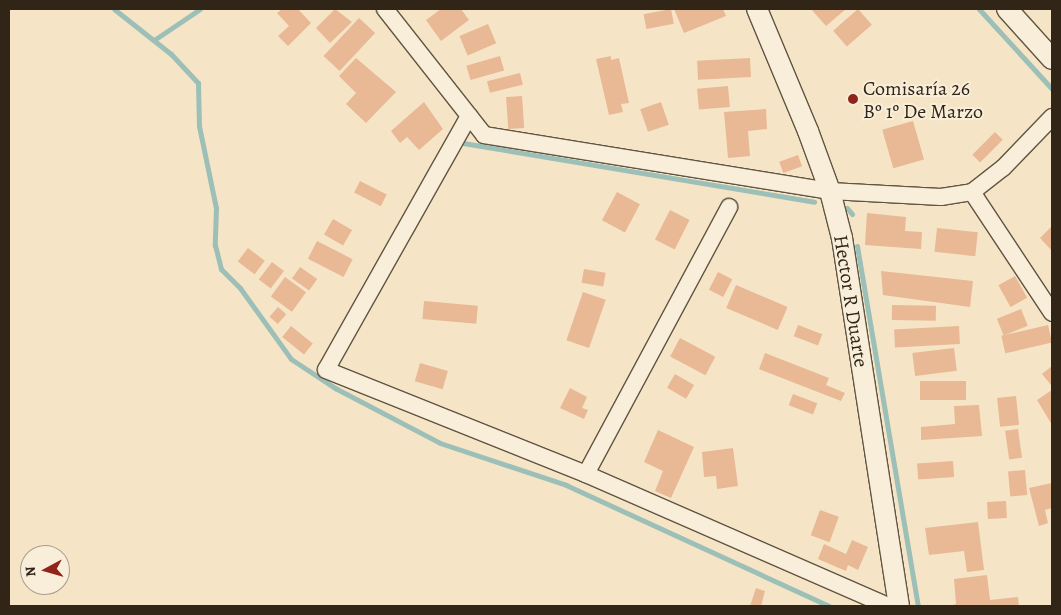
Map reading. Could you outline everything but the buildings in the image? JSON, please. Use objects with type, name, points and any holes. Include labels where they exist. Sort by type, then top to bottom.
[{"type":"street","points":[[385,9],[484,135],[830,191],[941,197],[972,192],[1003,168],[1052,117]]},
{"type":"street","name":"Hector R Duarte","points":[[757,9],[830,191],[843,248],[899,606]]},
{"type":"street","points":[[1007,9],[1052,58]]},
{"type":"street","points":[[469,116],[326,370],[586,474],[888,606]]},
{"type":"street","points":[[972,192],[1052,314]]},
{"type":"street","points":[[586,474],[729,207]]},
{"type":"waterway","points":[[114,9],[171,54],[198,83],[199,126],[216,208],[215,245],[221,269],[240,288],[291,359],[335,388],[440,443],[566,485],[829,606]]},
{"type":"waterway","points":[[154,40],[200,9]]},
{"type":"waterway","points":[[979,9],[1052,89]]},
{"type":"waterway","points":[[463,143],[814,202]]},
{"type":"waterway","points":[[847,208],[852,214]]},
{"type":"waterway","points":[[857,246],[918,606]]},
{"type":"place","name":"Comisaría 26 Bº 1º De Marzo","points":[[853,99]]}]
